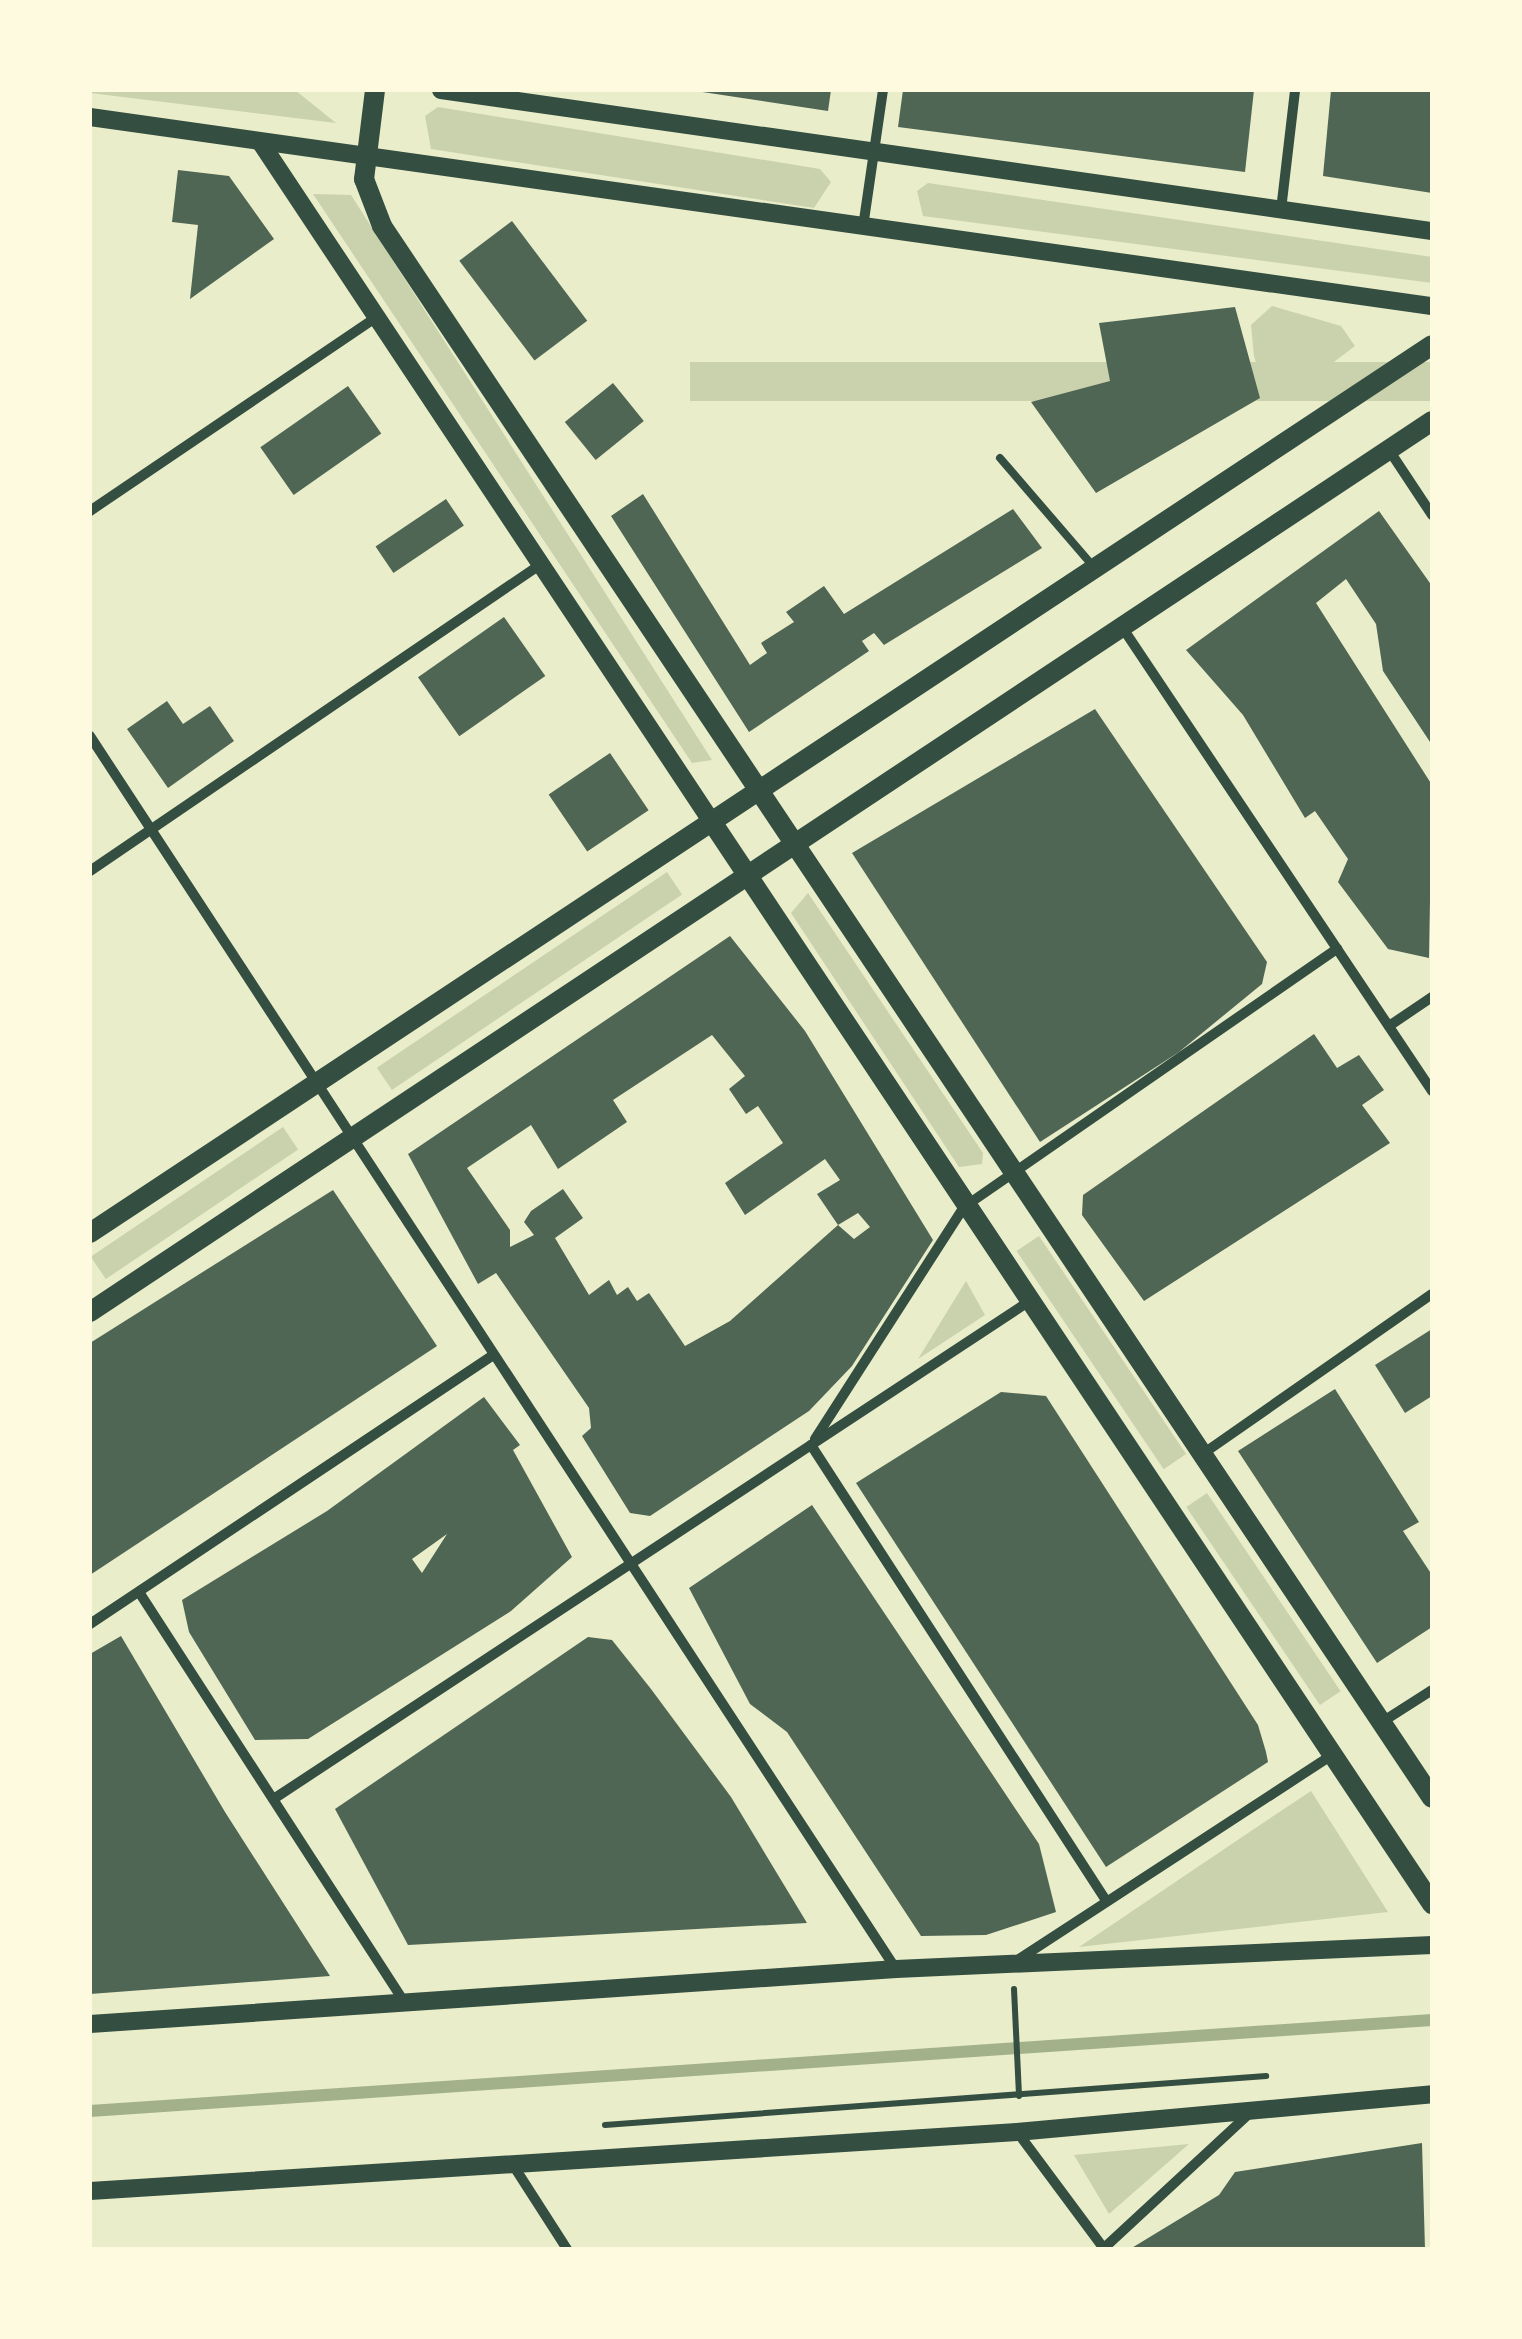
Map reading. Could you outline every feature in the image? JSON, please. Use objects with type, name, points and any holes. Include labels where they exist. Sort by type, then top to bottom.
[{"type":"main road","points":[[375,90],[366,158],[366,193],[382,226],[799,842],[1432,1798]]},
{"type":"main road","points":[[90,1233],[1432,345]]},
{"type":"main road","points":[[90,1312],[1432,422]]},
{"type":"main road","points":[[712,822],[964,1208],[1432,1904]]},
{"type":"street","points":[[441,90],[1432,232]]},
{"type":"street","points":[[863,227],[884,90]]},
{"type":"street","points":[[1280,210],[1295,90]]},
{"type":"street","points":[[90,117],[1432,306]]},
{"type":"street","points":[[261,143],[712,822]]},
{"type":"street","points":[[90,511],[376,317]]},
{"type":"street","points":[[1389,450],[1432,515]]},
{"type":"street","points":[[90,871],[540,564]]},
{"type":"street","points":[[1122,628],[1430,1083]]},
{"type":"street","points":[[90,736],[626,1567],[896,1969]]},
{"type":"street","points":[[811,1445],[964,1208],[1338,949]]},
{"type":"street","points":[[1389,1026],[1432,997]]},
{"type":"street","points":[[1204,1452],[1432,1294]]},
{"type":"street","points":[[275,1798],[1028,1302]]},
{"type":"street","points":[[90,1624],[492,1356]]},
{"type":"street","points":[[811,1445],[1106,1902]]},
{"type":"street","points":[[139,1592],[404,2001]]},
{"type":"street","points":[[1382,1722],[1432,1690]]},
{"type":"street","points":[[1010,1965],[1334,1754]]},
{"type":"street","points":[[90,2024],[896,1969],[1432,1945]]},
{"type":"street","points":[[90,2191],[1017,2132],[1250,2114],[1432,2094]]},
{"type":"street","points":[[1017,2132],[1103,2249],[1250,2114]]},
{"type":"street","points":[[513,2165],[567,2249]]},
{"type":"lane","points":[[1000,458],[1095,568]]},
{"type":"path","points":[[1019,2081],[1021,2028]]},
{"type":"path","points":[[594,2126],[1275,2075]]},
{"type":"green space","points":[[90,90],[295,90],[336,123],[90,93]]},
{"type":"green space","points":[[438,107],[820,169],[831,182],[814,208],[431,149],[425,116]]},
{"type":"green space","points":[[928,183],[1432,257],[1432,283],[923,216],[917,191]]},
{"type":"green space","points":[[313,194],[351,195],[712,760],[692,763]]},
{"type":"green space","points":[[1272,306],[1341,326],[1355,346],[1284,400],[1266,395],[1254,356],[1251,325]]},
{"type":"green space","points":[[690,362],[1432,362],[1432,401],[690,401]]},
{"type":"green space","points":[[667,872],[682,894],[392,1090],[377,1068]]},
{"type":"green space","points":[[808,893],[983,1153],[982,1164],[959,1167],[791,913]]},
{"type":"green space","points":[[283,1127],[298,1149],[106,1279],[91,1257]]},
{"type":"green space","points":[[1039,1236],[1186,1454],[1164,1469],[1017,1251]]},
{"type":"green space","points":[[966,1281],[985,1315],[918,1359]]},
{"type":"green space","points":[[1207,1493],[1341,1691],[1320,1705],[1186,1507]]},
{"type":"green space","points":[[1311,1791],[1388,1912],[1079,1947],[1251,1831]]},
{"type":"green space","points":[[1189,2144],[1109,2214],[1074,2155]]},
{"type":"building","points":[[689,90],[831,90],[828,111]]},
{"type":"building","points":[[903,90],[1254,90],[1245,172],[898,127]]},
{"type":"building","points":[[1331,90],[1432,90],[1432,193],[1323,176]]},
{"type":"building","points":[[178,170],[229,176],[274,239],[190,299],[198,225],[172,222]]},
{"type":"building","points":[[512,221],[587,321],[535,361],[459,261]]},
{"type":"building","points":[[1235,307],[1260,398],[1096,493],[1031,402],[1110,381],[1099,323]]},
{"type":"building","points":[[613,383],[644,421],[596,460],[565,422]]},
{"type":"building","points":[[348,386],[381,434],[294,495],[260,447]]},
{"type":"building","points":[[643,494],[750,665],[767,653],[761,643],[794,622],[786,612],[824,586],[844,614],[1013,509],[1042,548],[884,645],[874,633],[862,641],[869,651],[749,732],[611,516]]},
{"type":"building","points":[[446,499],[464,526],[393,573],[376,547]]},
{"type":"building","points":[[1379,511],[1432,586],[1432,745],[1383,671],[1376,624],[1346,579],[1316,603],[1432,785],[1429,958],[1388,949],[1338,882],[1348,859],[1315,811],[1305,818],[1243,715],[1186,650]]},
{"type":"building","points":[[504,617],[545,676],[459,736],[418,677]]},
{"type":"building","points":[[167,701],[183,724],[210,706],[234,741],[168,788],[127,729]]},
{"type":"building","points":[[1095,709],[1267,962],[1262,984],[1179,1052],[1040,1142],[852,853]]},
{"type":"building","points":[[610,753],[649,810],[587,852],[549,794]]},
{"type":"building","points":[[730,936],[805,1031],[933,1240],[852,1366],[809,1411],[650,1516],[630,1513],[582,1436],[591,1428],[589,1408],[496,1273],[478,1284],[408,1154]],"holes":[[[712,1035],[745,1076],[729,1089],[746,1114],[758,1106],[783,1143],[725,1183],[745,1215],[825,1159],[840,1180],[817,1194],[838,1225],[730,1321],[685,1346],[649,1293],[637,1301],[628,1287],[617,1295],[609,1280],[589,1295],[555,1238],[583,1218],[563,1189],[531,1211],[524,1222],[534,1235],[510,1247],[510,1230],[467,1168],[531,1125],[558,1169],[627,1122],[613,1100]],[[858,1213],[870,1227],[854,1239],[838,1225]]]},
{"type":"building","points":[[1314,1034],[1337,1068],[1359,1055],[1384,1090],[1362,1105],[1390,1143],[1144,1301],[1082,1215],[1083,1195]]},
{"type":"building","points":[[333,1190],[437,1346],[90,1575],[90,1343]]},
{"type":"building","points":[[1432,1329],[1432,1396],[1405,1413],[1375,1365]]},
{"type":"building","points":[[1335,1389],[1419,1522],[1403,1531],[1432,1575],[1432,1627],[1377,1663],[1238,1451]]},
{"type":"building","points":[[1001,1392],[1046,1396],[1258,1725],[1266,1752],[1268,1762],[1106,1867],[856,1483]]},
{"type":"building","points":[[484,1397],[520,1445],[513,1450],[572,1557],[511,1611],[308,1739],[255,1740],[189,1632],[182,1600],[327,1511]],"holes":[[[447,1534],[422,1573],[412,1559]]]},
{"type":"building","points":[[812,1505],[1039,1844],[1056,1912],[986,1935],[921,1936],[787,1732],[750,1704],[689,1588]]},
{"type":"building","points":[[121,1636],[225,1812],[330,1976],[90,1994],[90,1654]]},
{"type":"building","points":[[588,1637],[612,1640],[651,1689],[731,1797],[807,1923],[408,1945],[335,1809]]},
{"type":"building","points":[[1422,2143],[1425,2249],[1130,2249],[1219,2195],[1235,2172]]},
{"type":"waterway","points":[[90,2111],[1432,2020]]}]
